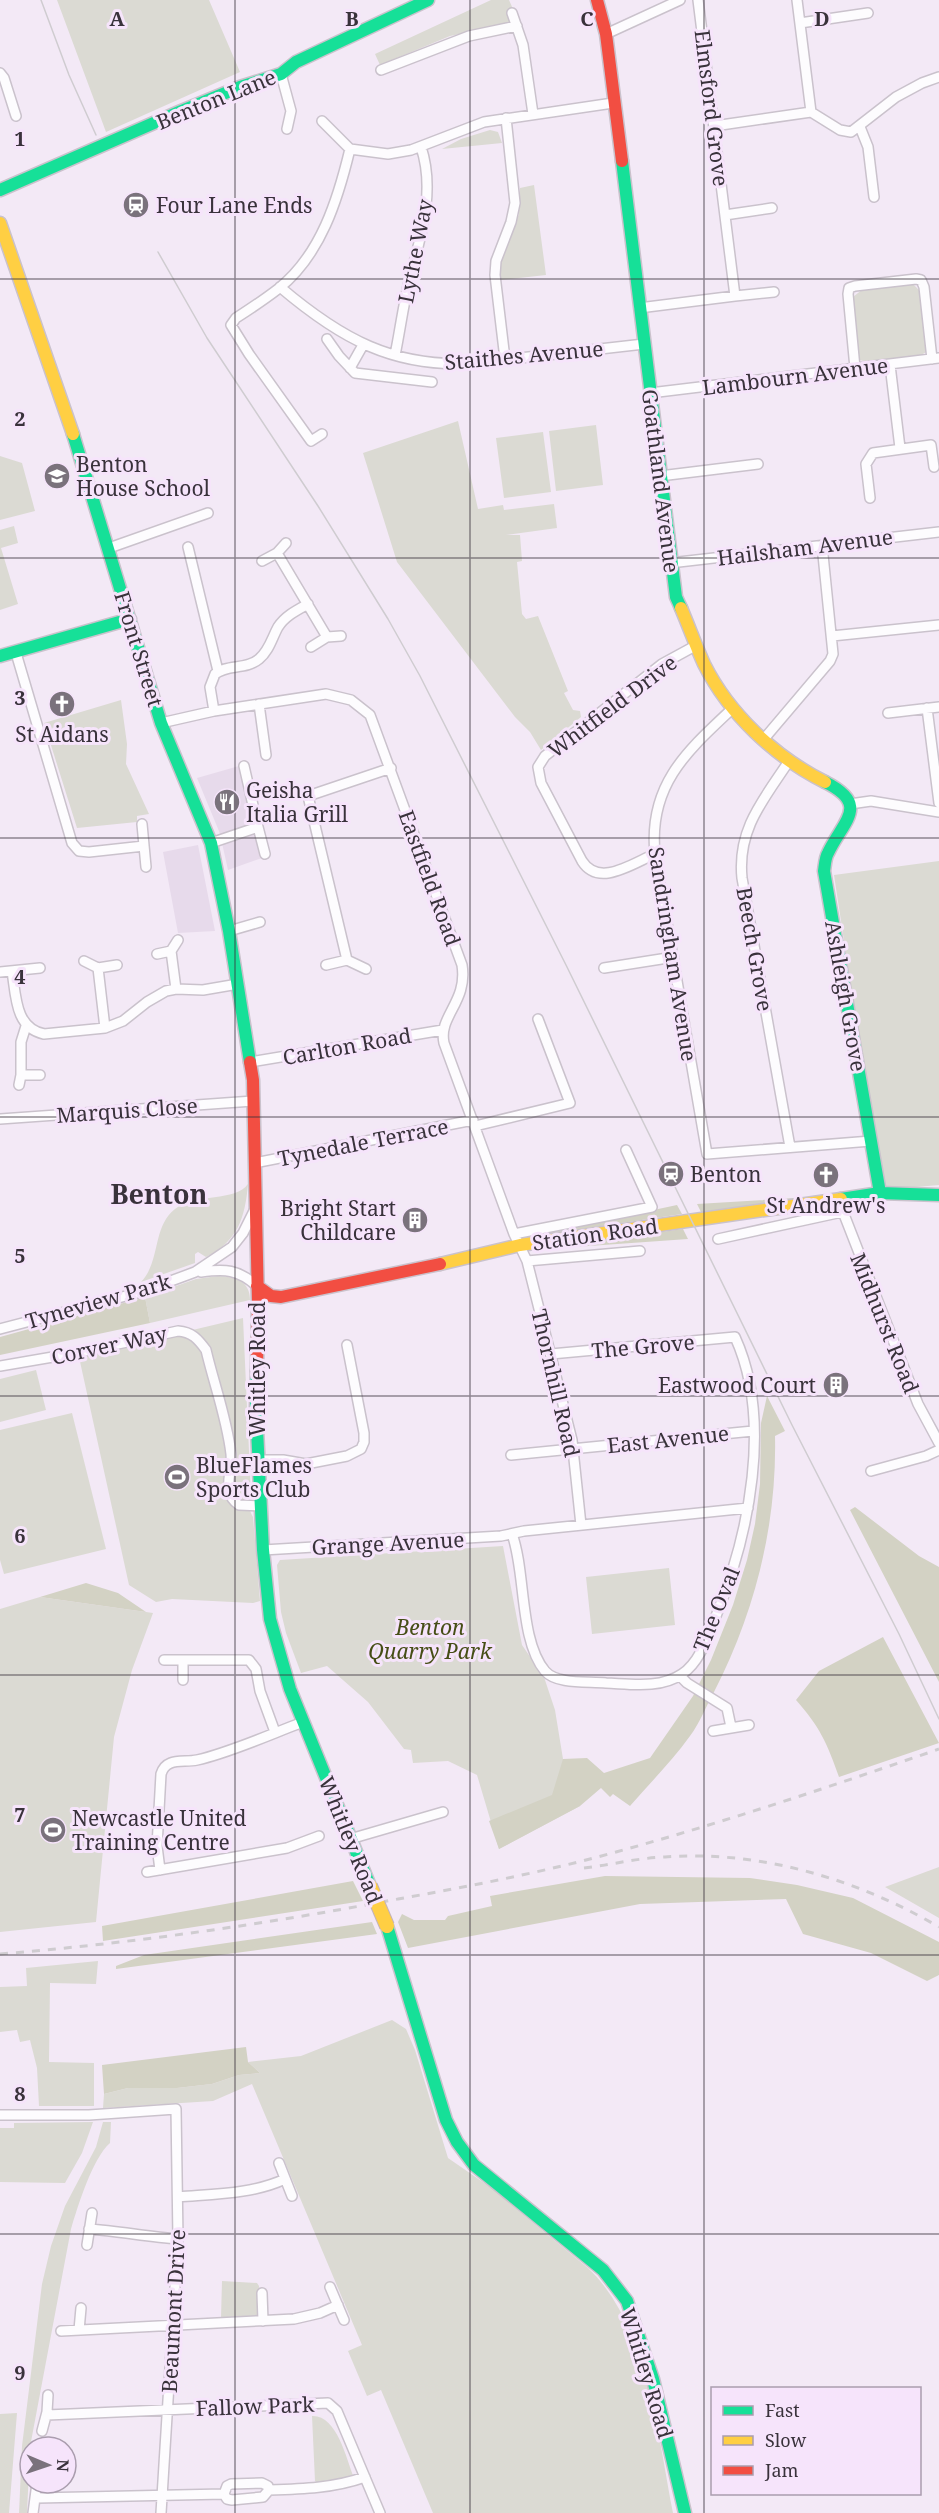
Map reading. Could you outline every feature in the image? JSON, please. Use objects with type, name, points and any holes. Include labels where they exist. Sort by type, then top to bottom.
[{"type":"main road","name":"Benton Lane","points":[[0,190],[240,87],[281,74],[296,62],[428,0]]},
{"type":"main road","name":"Goathland Avenue","points":[[597,0],[606,34],[670,563],[679,607],[695,646],[732,708],[763,740],[789,761],[840,789],[847,796],[850,804]]},
{"type":"main road","name":"Front Street","points":[[0,223],[44,346],[109,548],[161,723],[211,843],[229,931],[253,1080]]},
{"type":"main road","points":[[0,656],[130,619]]},
{"type":"main road","name":"Ashleigh Grove","points":[[850,804],[850,817],[827,854],[824,871],[880,1193]]},
{"type":"main road","name":"Whitley Road","points":[[253,1080],[258,1460],[263,1550],[273,1630],[286,1676],[387,1926],[446,2120],[457,2142],[474,2165],[603,2270],[627,2301],[641,2337],[653,2379],[685,2513]]},
{"type":"main road","name":"Station Road","points":[[257,1286],[271,1296],[281,1297],[400,1274],[517,1239],[840,1206],[880,1193],[939,1195]]},
{"type":"street","points":[[606,34],[680,0]]},
{"type":"street","name":"Elmsford Grove","points":[[698,0],[735,296]]},
{"type":"street","points":[[797,0],[811,112]]},
{"type":"street","points":[[512,13],[526,58],[533,114]]},
{"type":"street","points":[[800,23],[868,13]]},
{"type":"street","points":[[381,70],[469,36],[517,26]]},
{"type":"street","points":[[0,73],[4,78],[16,116]]},
{"type":"street","points":[[281,74],[291,111],[287,129]]},
{"type":"street","points":[[714,126],[811,112],[844,132],[851,132],[896,97],[939,77]]},
{"type":"street","points":[[322,121],[350,149],[388,154],[421,147],[474,124],[613,103]]},
{"type":"street","points":[[505,359],[495,275],[498,254],[511,222],[515,203],[506,118]]},
{"type":"street","points":[[860,127],[868,147],[874,197]]},
{"type":"street","name":"Lythe Way","points":[[395,355],[423,229],[427,176],[421,147]]},
{"type":"street","points":[[322,434],[312,441],[232,329],[232,322],[280,287],[307,255],[326,224],[337,199],[350,149]]},
{"type":"street","name":"Elmsford Grove","points":[[725,215],[772,208]]},
{"type":"street","points":[[855,368],[849,288],[916,279],[921,280],[924,287],[936,359]]},
{"type":"street","name":"Staithes Avenue","points":[[280,287],[309,311],[363,345],[395,355],[453,364],[644,344]]},
{"type":"street","points":[[639,308],[774,292]]},
{"type":"street","points":[[327,339],[350,368],[363,375],[432,382]]},
{"type":"street","points":[[350,368],[363,345]]},
{"type":"street","name":"Lambourn Avenue","points":[[650,393],[936,359]]},
{"type":"street","points":[[890,364],[900,448]]},
{"type":"street","points":[[870,498],[866,464],[870,456],[877,451],[935,446],[934,467]]},
{"type":"street","points":[[660,476],[758,464]]},
{"type":"street","points":[[109,548],[208,513]]},
{"type":"street","name":"Hailsham Avenue","points":[[670,563],[939,532]]},
{"type":"street","points":[[262,561],[277,553],[286,543]]},
{"type":"street","points":[[763,740],[830,661],[833,650],[822,545]]},
{"type":"street","points":[[188,547],[218,671]]},
{"type":"street","points":[[277,553],[327,637]]},
{"type":"street","points":[[214,711],[210,687],[212,678],[218,671],[248,666],[258,660],[268,649],[282,622],[308,604]]},
{"type":"street","points":[[832,636],[939,625]]},
{"type":"street","points":[[310,647],[327,637],[341,636]]},
{"type":"street","name":"Whitfield Drive","points":[[655,854],[610,873],[598,874],[589,870],[541,783],[538,767],[544,756],[662,664],[695,646]]},
{"type":"street","points":[[16,653],[72,843],[79,851],[89,852],[144,846]]},
{"type":"street","name":"Eastfield Road","points":[[161,723],[214,711],[326,694],[351,700],[370,716],[462,965],[462,991],[443,1030]]},
{"type":"street","points":[[259,704],[266,755]]},
{"type":"street","points":[[888,713],[939,707]]},
{"type":"street","name":"Sandringham Avenue","points":[[732,708],[686,753],[668,779],[656,813],[655,854],[707,1154],[790,1148]]},
{"type":"street","points":[[927,708],[939,802]]},
{"type":"street","name":"Beech Grove","points":[[789,761],[750,822],[741,856],[742,878],[790,1148]]},
{"type":"street","points":[[244,766],[265,854]]},
{"type":"street","points":[[347,960],[308,796],[391,768]]},
{"type":"street","points":[[850,804],[871,801],[939,812]]},
{"type":"street","points":[[142,824],[146,867]]},
{"type":"street","points":[[211,843],[258,827]]},
{"type":"street","points":[[229,931],[260,922]]},
{"type":"street","points":[[176,989],[171,951],[178,940]]},
{"type":"street","points":[[157,954],[171,951]]},
{"type":"street","points":[[604,968],[674,957]]},
{"type":"street","points":[[326,965],[347,960],[366,969]]},
{"type":"street","points":[[84,961],[98,968],[117,965]]},
{"type":"street","points":[[0,972],[40,968]]},
{"type":"street","points":[[98,968],[105,1028]]},
{"type":"street","points":[[12,971],[19,1014],[26,1026],[34,1032],[44,1034],[105,1028],[123,1021],[147,1002],[166,991],[203,990],[238,984]]},
{"type":"street","name":"Tynedale Terrace","points":[[254,1163],[474,1123],[570,1102],[538,1019]]},
{"type":"street","points":[[19,1085],[21,1042],[26,1026]]},
{"type":"street","points":[[443,1030],[445,1048],[517,1239],[652,1207],[626,1150]]},
{"type":"street","name":"Carlton Road","points":[[250,1062],[443,1030]]},
{"type":"street","points":[[21,1075],[40,1075]]},
{"type":"street","name":"Marquis Close","points":[[0,1119],[253,1101]]},
{"type":"street","points":[[790,1148],[871,1141]]},
{"type":"street","points":[[718,1239],[840,1206]]},
{"type":"street","name":"Midhurst Road","points":[[840,1206],[918,1404],[939,1443]]},
{"type":"street","name":"Tyneview Park","points":[[0,1329],[141,1292],[195,1272],[232,1247],[243,1233],[254,1211]]},
{"type":"street","name":"Thornhill Road","points":[[517,1239],[527,1261],[573,1449],[581,1525]]},
{"type":"street","points":[[527,1261],[640,1251]]},
{"type":"street","name":"Tyneview Park","points":[[195,1272],[234,1272],[246,1276],[257,1286]]},
{"type":"street","name":"Corver Way","points":[[0,1366],[76,1353],[178,1331],[188,1332],[198,1339],[206,1350],[231,1454],[227,1489],[230,1497],[239,1505],[261,1506]]},
{"type":"street","name":"The Grove","points":[[551,1354],[735,1337]]},
{"type":"street","name":"The Oval","points":[[512,1534],[533,1646],[544,1670],[551,1676],[565,1680],[638,1685],[658,1683],[680,1676],[696,1659],[718,1611],[735,1563],[748,1508],[753,1431],[751,1384],[735,1337]]},
{"type":"street","points":[[258,1460],[283,1460],[306,1464],[347,1456],[361,1449],[365,1438],[347,1345]]},
{"type":"street","name":"East Avenue","points":[[511,1455],[753,1431]]},
{"type":"street","points":[[872,1471],[926,1456],[939,1450]]},
{"type":"street","name":"Grange Avenue","points":[[263,1550],[512,1534],[748,1508]]},
{"type":"street","points":[[164,1660],[242,1658],[252,1662],[275,1732]]},
{"type":"street","points":[[183,1660],[183,1680]]},
{"type":"street","points":[[680,1676],[694,1688],[727,1708],[731,1727]]},
{"type":"street","points":[[160,1870],[157,1838],[163,1767],[170,1763],[203,1759],[303,1722]]},
{"type":"street","points":[[713,1731],[749,1725]]},
{"type":"street","points":[[350,1839],[443,1812]]},
{"type":"street","points":[[147,1872],[287,1848],[319,1836]]},
{"type":"street","name":"Beaumont Drive","points":[[0,2115],[98,2115],[176,2109],[178,2239],[161,2513]]},
{"type":"street","points":[[279,2163],[292,2196]]},
{"type":"street","points":[[179,2197],[248,2190],[272,2185],[285,2179]]},
{"type":"street","points":[[87,2245],[92,2213]]},
{"type":"street","points":[[89,2229],[178,2239]]},
{"type":"street","points":[[330,2287],[344,2320]]},
{"type":"street","points":[[262,2293],[263,2321]]},
{"type":"street","points":[[61,2331],[263,2321],[309,2316],[338,2305]]},
{"type":"street","points":[[79,2330],[81,2308]]},
{"type":"street","points":[[42,2431],[48,2396]]},
{"type":"street","name":"Fallow Park","points":[[167,2409],[331,2404],[339,2414],[380,2513]]},
{"type":"street","points":[[46,2415],[167,2409]]},
{"type":"street","points":[[269,2490],[329,2487],[365,2476]]},
{"type":"street","points":[[224,2494],[227,2486],[231,2484],[262,2483],[268,2486],[269,2490]]},
{"type":"street","points":[[224,2494],[227,2499],[232,2500],[263,2498],[269,2490]]},
{"type":"street","points":[[36,2498],[224,2494]]},
{"type":"street","points":[[33,2513],[36,2495]]},
{"type":"shaded area","name":"Geisha Italia Grill","points":[[239,766],[254,825],[221,836],[197,778]]},
{"type":"shaded area","points":[[256,832],[262,858],[228,870],[222,843]]},
{"type":"shaded area","points":[[198,845],[215,931],[178,933],[163,852]]},
{"type":"shaded area","points":[[827,1196],[701,1212],[697,1204]]},
{"type":"shaded area","points":[[677,1205],[682,1214],[527,1237]]},
{"type":"shaded area","points":[[683,1229],[688,1239],[532,1250]]},
{"type":"shaded area","points":[[145,1297],[150,1323],[0,1355],[0,1337]]},
{"type":"shaded area","points":[[767,1396],[785,1431],[775,1436],[772,1502],[761,1567],[741,1631],[697,1726],[676,1754],[630,1806],[613,1794],[610,1797],[601,1788],[580,1806],[499,1849],[489,1821],[552,1795],[563,1759],[587,1758],[604,1773],[650,1758],[693,1696],[711,1660],[733,1605],[747,1560],[755,1524],[760,1484],[761,1423]]},
{"type":"shaded area","points":[[855,1507],[919,1556],[939,1567],[939,1682],[850,1510]]},
{"type":"shaded area","points":[[86,1583],[118,1593],[146,1612],[40,1597]]},
{"type":"shaded area","points":[[883,1637],[939,1743],[839,1777],[822,1736],[796,1700],[819,1671]]},
{"type":"shaded area","points":[[605,1876],[750,1878],[797,1885],[853,1898],[939,1942],[939,1975],[927,1981],[871,1953],[803,1934],[786,1899],[640,1904],[408,1948],[398,1922],[402,1914],[414,1920],[445,1920],[448,1916],[492,1906],[490,1896]]},
{"type":"shaded area","points":[[353,1881],[363,1901],[103,1941],[102,1926]]},
{"type":"shaded area","points":[[372,1922],[377,1934],[116,1969],[116,1966],[144,1955]]},
{"type":"shaded area","points":[[246,2047],[248,2062],[260,2073],[239,2075],[212,2084],[177,2088],[128,2088],[104,2094],[102,2065]]},
{"type":"green space","points":[[57,0],[209,0],[240,72],[106,132]]},
{"type":"green space","points":[[491,0],[509,0],[513,9],[509,22],[450,36],[380,65],[375,54]]},
{"type":"green space","points":[[490,130],[498,132],[502,143],[442,149],[461,139]]},
{"type":"green space","points":[[534,185],[546,275],[501,280],[501,261],[519,214],[520,188]]},
{"type":"green space","points":[[907,283],[919,290],[927,350],[920,355],[903,359],[860,360],[857,355],[853,297],[863,289]]},
{"type":"green space","points":[[458,421],[478,509],[503,505],[504,510],[554,504],[557,528],[506,535],[520,535],[522,561],[517,562],[522,614],[526,619],[538,616],[568,691],[564,693],[573,710],[580,711],[581,717],[541,750],[530,732],[515,717],[397,562],[363,453]]},
{"type":"green space","points":[[596,425],[603,485],[556,491],[549,431]]},
{"type":"green space","points":[[543,432],[551,492],[504,498],[496,438]]},
{"type":"green space","points":[[0,456],[22,463],[35,511],[0,520]]},
{"type":"green space","points":[[14,526],[18,543],[1,548],[18,604],[0,610],[0,530]]},
{"type":"green space","points":[[121,700],[127,744],[126,764],[149,814],[137,816],[137,822],[77,828],[44,723]]},
{"type":"green space","points":[[939,861],[939,1185],[882,1190],[834,875]]},
{"type":"green space","points":[[248,1184],[242,1218],[226,1244],[206,1257],[198,1252],[195,1254],[195,1263],[141,1282],[152,1264],[163,1225],[175,1209],[193,1201],[234,1193],[242,1190]]},
{"type":"green space","points":[[218,1276],[236,1279],[245,1284],[250,1300],[150,1323],[145,1297],[196,1279]]},
{"type":"green space","name":"BlueFlames Sports Club","points":[[243,1318],[251,1496],[249,1507],[253,1517],[260,1601],[253,1603],[172,1599],[156,1602],[129,1585],[79,1357]]},
{"type":"green space","points":[[36,1370],[46,1410],[0,1422],[0,1379]]},
{"type":"green space","points":[[72,1413],[106,1549],[4,1574],[0,1560],[0,1430]]},
{"type":"green space","name":"Benton Quarry Park","points":[[503,1546],[522,1645],[544,1677],[555,1710],[563,1759],[580,1806],[499,1849],[477,1775],[448,1761],[413,1763],[411,1750],[404,1749],[368,1702],[327,1666],[301,1673],[281,1612],[277,1565],[280,1560]]},
{"type":"green space","points":[[669,1568],[675,1625],[592,1634],[586,1577]]},
{"type":"green space","name":"Newcastle United Training Centre","points":[[40,1597],[153,1613],[132,1670],[114,1737],[96,1922],[0,1932],[0,1609]]},
{"type":"green space","points":[[939,1867],[939,1918],[885,1887]]},
{"type":"green space","points":[[98,1961],[96,1984],[50,1983],[49,2062],[94,2063],[94,2106],[39,2106],[37,2068],[30,2040],[20,2042],[17,2030],[0,2032],[0,1987],[27,1986],[26,1968]]},
{"type":"green space","points":[[392,2020],[406,2029],[415,2050],[448,2158],[490,2187],[588,2268],[608,2291],[624,2319],[637,2349],[647,2382],[673,2513],[433,2513],[381,2390],[367,2396],[348,2351],[362,2345],[252,2084],[213,2101],[103,2108],[104,2094],[128,2088],[177,2088],[212,2084],[239,2075],[260,2073],[248,2062],[301,2056]]},
{"type":"green space","points":[[93,2122],[82,2153],[65,2183],[0,2182],[0,2128],[14,2128],[14,2123]]},
{"type":"green space","points":[[103,2122],[111,2122],[110,2143],[103,2150],[92,2171],[71,2229],[32,2435],[23,2435],[42,2284],[51,2246],[65,2206],[96,2147]]},
{"type":"green space","points":[[222,2281],[257,2283],[259,2286],[258,2316],[221,2318]]},
{"type":"green space","points":[[17,2413],[9,2513],[0,2513],[0,2414]]},
{"type":"green space","points":[[312,2416],[328,2422],[334,2430],[344,2449],[354,2478],[320,2485],[315,2481]]},
{"type":"green space","points":[[20,2495],[28,2495],[27,2513],[19,2513]]},
{"type":"tram line","points":[[41,0],[69,75],[96,135]]},
{"type":"tram line","points":[[158,252],[207,338],[318,506],[388,619],[420,676],[566,965],[792,1425],[899,1634],[939,1719]]},
{"type":"railway","points":[[0,1954],[150,1938],[249,1924],[348,1908],[535,1872],[616,1852],[697,1828],[939,1749]]},
{"type":"railway","points":[[584,1868],[634,1860],[701,1856],[772,1863],[807,1871],[875,1895],[939,1927]]},
{"type":"traffic: fast","points":[[0,190],[179,112],[240,87],[281,74],[296,62],[428,0]]},
{"type":"traffic: fast","points":[[622,161],[676,597],[681,608]]},
{"type":"traffic: fast","points":[[73,434],[161,723],[211,843],[229,931],[250,1062]]},
{"type":"traffic: fast","points":[[0,656],[130,619]]},
{"type":"traffic: fast","points":[[825,782],[839,790],[847,798],[850,806],[846,823],[827,855],[824,871],[880,1193]]},
{"type":"traffic: fast","points":[[841,1199],[880,1193],[939,1195]]},
{"type":"traffic: fast","points":[[257,1371],[256,1409],[263,1550],[270,1619],[290,1689],[370,1886]]},
{"type":"traffic: fast","points":[[387,1926],[446,2120],[457,2142],[474,2165],[603,2270],[627,2301],[653,2379],[685,2513]]},
{"type":"traffic: slow","points":[[0,223],[73,434]]},
{"type":"traffic: slow","points":[[681,608],[704,664],[726,700],[740,717],[771,747],[806,772],[825,782]]},
{"type":"traffic: slow","points":[[440,1264],[520,1245],[841,1199]]},
{"type":"traffic: slow","points":[[370,1886],[387,1926]]},
{"type":"traffic: jam","points":[[597,0],[606,34],[622,161]]},
{"type":"traffic: jam","points":[[250,1062],[253,1080],[258,1302],[257,1371]]},
{"type":"traffic: jam","points":[[257,1286],[271,1296],[281,1297],[440,1264]]},
{"type":"place","name":"Four Lane Ends","points":[[136,205]]},
{"type":"place","name":"Benton House School","points":[[57,476]]},
{"type":"place","name":"St Aidans","points":[[62,704]]},
{"type":"place","name":"Geisha Italia Grill","points":[[227,802]]},
{"type":"place","name":"Benton","points":[[671,1174]]},
{"type":"place","name":"St Andrew's","points":[[826,1175]]},
{"type":"place","name":"Bright Start Childcare","points":[[415,1220]]},
{"type":"place","name":"Eastwood Court","points":[[836,1385]]},
{"type":"place","name":"BlueFlames Sports Club","points":[[177,1477]]},
{"type":"place","name":"Newcastle United Training Centre","points":[[53,1830]]},
{"type":"district","name":"Benton","points":[[159,1193]]}]
